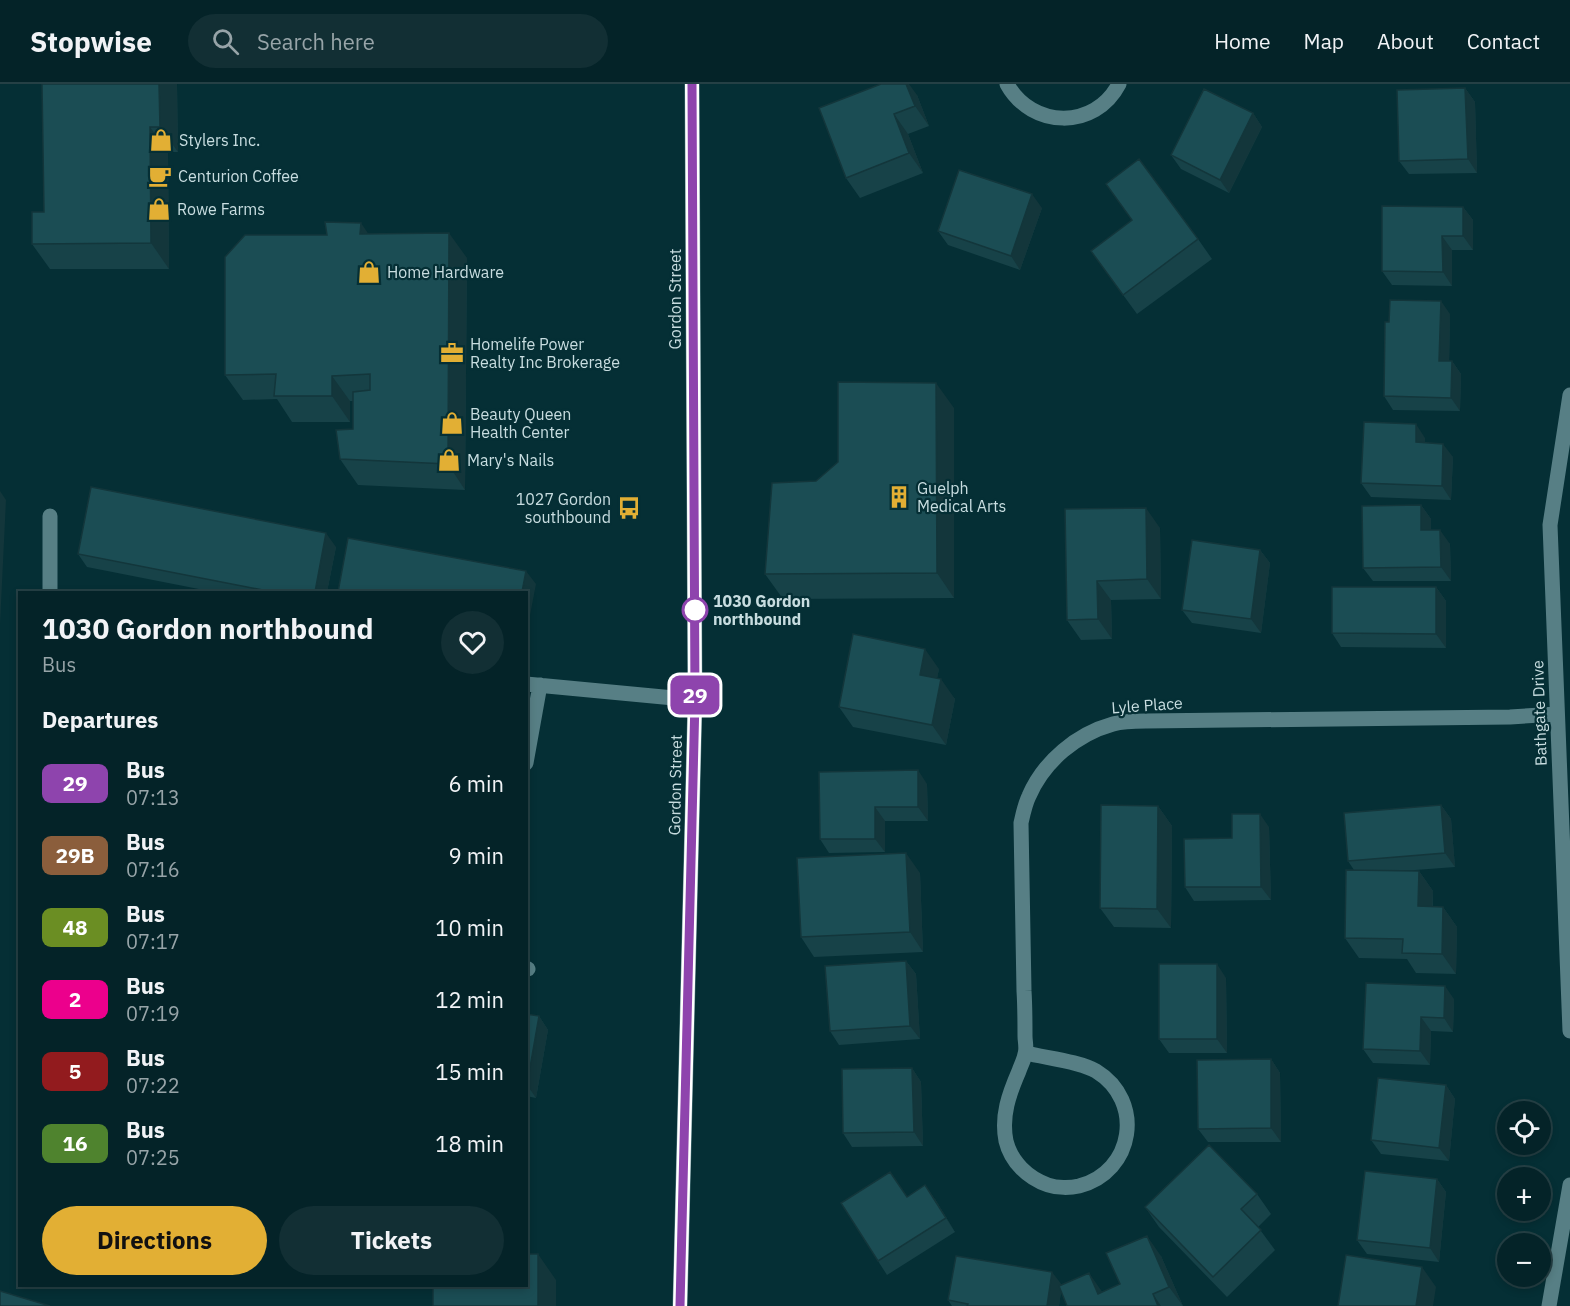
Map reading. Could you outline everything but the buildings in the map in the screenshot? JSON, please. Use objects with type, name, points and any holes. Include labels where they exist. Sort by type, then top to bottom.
[{"type":"street","name":"Gordon Street","points":[[680,1306],[695,700],[692,84]]},
{"type":"street","points":[[1007,84],[1013,94],[1028,108],[1046,116],[1066,118],[1085,115],[1104,104],[1119,84]]},
{"type":"street","name":"Bathgate Drive","points":[[1570,395],[1550,525],[1570,1031]]},
{"type":"street","points":[[50,516],[51,591]]},
{"type":"street","points":[[528,740],[533,684],[695,700]]},
{"type":"street","name":"Lyle Place","points":[[1026,1053],[1076,1064],[1095,1071],[1111,1083],[1122,1099],[1127,1118],[1126,1138],[1120,1157],[1107,1172],[1091,1183],[1071,1188],[1050,1186],[1031,1177],[1015,1162],[1006,1143],[1004,1122],[1007,1101],[1026,1053],[1021,823],[1029,795],[1044,770],[1065,749],[1088,733],[1115,723],[1146,720],[1510,717],[1557,714]]},
{"type":"street","points":[[1549,1306],[1570,1185]]},
{"type":"bus line","name":"29","points":[[680,1306],[695,700],[692,84]]},
{"type":"place","name":"Stylers Inc.","points":[[161,140]]},
{"type":"place","name":"Centurion Coffee","points":[[160,176]]},
{"type":"place","name":"Rowe Farms","points":[[159,209]]},
{"type":"place","name":"Home Hardware","points":[[369,272]]},
{"type":"place","name":"Homelife Power Realty Inc Brokerage","points":[[452,353]]},
{"type":"place","name":"Beauty Queen Health Center","points":[[452,423]]},
{"type":"place","name":"Mary's Nails","points":[[449,460]]},
{"type":"place","name":"Guelph Medical Arts","points":[[899,497]]},
{"type":"place","name":"1027 Gordon southbound","points":[[629,508]]},
{"type":"place","name":"1030 Gordon northbound","points":[[695,610]]}]
